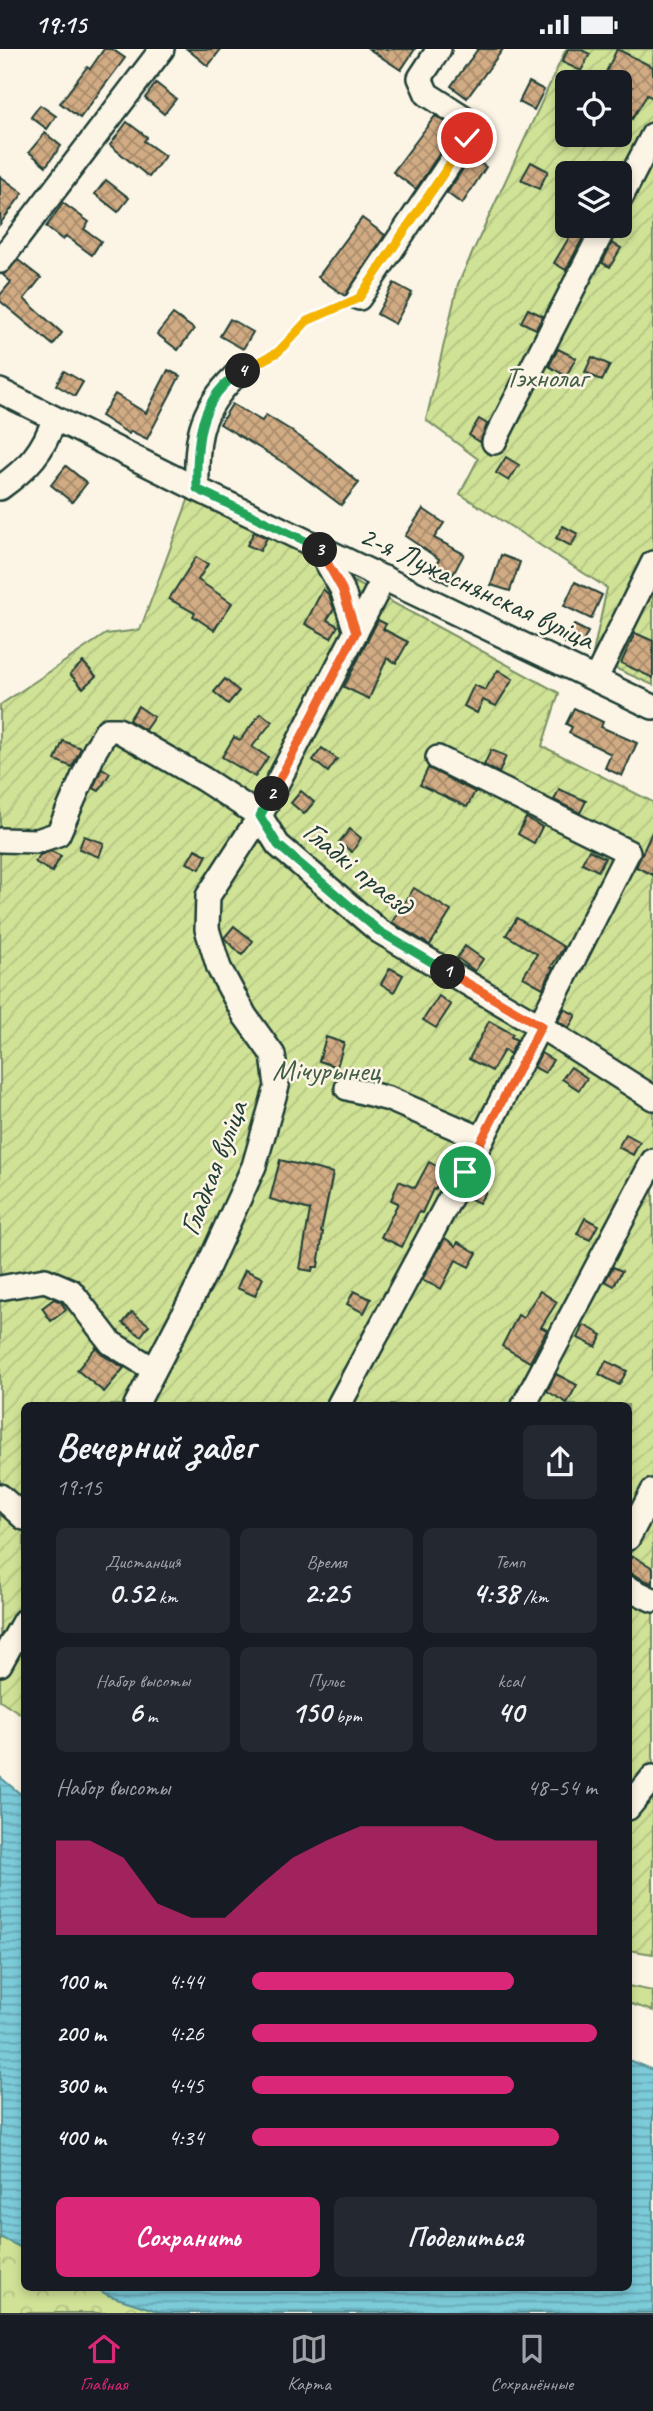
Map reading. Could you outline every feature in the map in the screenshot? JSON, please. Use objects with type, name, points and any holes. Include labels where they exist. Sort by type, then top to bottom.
[{"type":"street","points":[[0,261],[162,49]]},
{"type":"street","points":[[359,298],[467,138],[468,120],[427,94],[420,78],[439,49]]},
{"type":"street","points":[[632,176],[653,135]]},
{"type":"street","points":[[494,442],[599,238]]},
{"type":"street","points":[[197,489],[197,446],[202,421],[217,393],[234,376]]},
{"type":"street","name":"2-я Лужаснянская вуліца","points":[[0,391],[197,489],[653,707]]},
{"type":"street","points":[[0,488],[19,474],[47,441],[54,419]]},
{"type":"street","points":[[318,547],[342,589],[356,632]]},
{"type":"street","points":[[596,678],[653,563]]},
{"type":"street","name":"Гладкая вуліца","points":[[137,1402],[206,1271],[254,1166],[276,1086],[273,1055],[245,1016],[219,968],[207,929],[208,896],[260,816],[384,578]]},
{"type":"street","name":"Гладкі праезд","points":[[0,840],[37,841],[58,834],[95,750],[107,730],[118,730],[203,779],[260,816],[278,845],[379,931],[541,1026],[653,1098]]},
{"type":"street","points":[[341,1402],[482,1139],[628,852],[438,758]]},
{"type":"street","points":[[347,1088],[389,1099],[482,1139]]},
{"type":"street","points":[[526,1402],[653,1161]]},
{"type":"street","points":[[0,1289],[45,1280],[71,1291],[111,1343],[153,1369]]},
{"type":"street","points":[[632,1530],[653,1491]]},
{"type":"street","points":[[0,1496],[21,1515]]},
{"type":"street","points":[[632,1590],[653,1600]]},
{"type":"street","points":[[0,1664],[21,1626]]},
{"type":"street","points":[[632,1803],[653,1777]]},
{"type":"path","points":[[234,376],[278,352],[307,321],[359,298]]},
{"type":"green space","name":"Тэхнолаг","points":[[566,49],[653,49],[653,685],[592,658],[607,588],[460,494],[478,459],[426,420],[458,284],[555,73],[555,147],[632,147],[632,70],[556,70]]},
{"type":"green space","name":"Мічурынец","points":[[190,495],[559,693],[542,746],[653,802],[653,1954],[632,1951],[632,1402],[21,1402],[21,1714],[0,1700],[0,705],[106,634],[140,630]]},
{"type":"green space","points":[[632,1987],[653,1991],[653,2011],[632,2004]]},
{"type":"green space","points":[[0,2237],[21,2248],[21,2291],[101,2291],[164,2313],[0,2313]]},
{"type":"water","points":[[0,1777],[21,1794],[21,2248],[0,2237]]},
{"type":"water","points":[[632,2062],[653,2070],[653,2313],[164,2313],[101,2291],[632,2291]]},
{"type":"building","points":[[104,49],[112,49],[125,58],[80,118],[60,103]]},
{"type":"building","points":[[187,49],[221,49],[208,66]]},
{"type":"building","points":[[369,49],[415,49],[401,70]]},
{"type":"building","points":[[478,49],[503,49],[467,98],[451,86]]},
{"type":"building","points":[[568,49],[579,49],[590,54],[582,70],[562,62]]},
{"type":"building","points":[[617,49],[653,67],[653,98],[647,95],[632,119],[632,70],[607,70]]},
{"type":"building","points":[[529,82],[544,90],[534,110],[519,102]]},
{"type":"building","points":[[156,83],[176,99],[164,114],[145,98]]},
{"type":"building","points":[[40,105],[56,116],[47,129],[31,117]]},
{"type":"building","points":[[435,116],[454,127],[453,133],[416,189],[393,172]]},
{"type":"building","points":[[127,122],[147,137],[144,141],[165,156],[149,177],[110,145]]},
{"type":"building","points":[[45,133],[61,146],[46,166],[29,152]]},
{"type":"building","points":[[471,157],[486,167],[462,204],[447,193]]},
{"type":"building","points":[[531,162],[548,171],[539,189],[521,180]]},
{"type":"building","points":[[0,176],[23,193],[0,224]]},
{"type":"building","points":[[106,180],[129,198],[118,212],[95,194]]},
{"type":"building","points":[[63,203],[89,222],[84,229],[101,241],[92,255],[66,236],[63,240],[46,227]]},
{"type":"building","points":[[362,218],[385,235],[345,296],[318,277]]},
{"type":"building","points":[[569,238],[583,238],[566,270],[554,263]]},
{"type":"building","points":[[612,243],[621,248],[610,267],[602,263]]},
{"type":"building","points":[[18,260],[41,278],[24,299],[62,333],[53,345],[0,301],[0,295],[11,282],[3,275]]},
{"type":"building","points":[[394,283],[412,293],[395,324],[377,314]]},
{"type":"building","points":[[528,309],[543,316],[536,329],[521,322]]},
{"type":"building","points":[[173,314],[194,329],[178,350],[157,334]]},
{"type":"building","points":[[230,319],[253,332],[243,349],[220,336]]},
{"type":"building","points":[[558,349],[576,358],[566,376],[549,366]]},
{"type":"building","points":[[592,357],[610,365],[602,381],[585,372]]},
{"type":"building","points":[[168,370],[180,376],[147,439],[131,431],[129,434],[101,416],[115,394],[146,413]]},
{"type":"building","points":[[64,371],[83,382],[75,396],[56,385]]},
{"type":"building","points":[[232,404],[262,421],[266,415],[287,428],[359,483],[341,505],[289,466],[220,424]]},
{"type":"building","points":[[479,419],[487,424],[480,442],[469,435]]},
{"type":"building","points":[[506,457],[519,465],[509,481],[496,473]]},
{"type":"building","points":[[66,466],[87,483],[72,502],[51,485]]},
{"type":"building","points":[[423,509],[444,523],[434,538],[464,554],[448,584],[431,575],[439,559],[405,536]]},
{"type":"building","points":[[563,526],[578,534],[571,546],[556,538]]},
{"type":"building","points":[[254,532],[267,538],[260,551],[247,545]]},
{"type":"building","points":[[501,555],[520,562],[510,591],[491,585]]},
{"type":"building","points":[[196,557],[208,564],[198,580],[232,603],[214,630],[193,616],[195,613],[169,599]]},
{"type":"building","points":[[575,582],[602,595],[591,619],[564,606]]},
{"type":"building","points":[[323,589],[329,595],[334,609],[327,620],[338,626],[331,638],[305,624]]},
{"type":"building","points":[[378,620],[386,624],[383,629],[408,642],[396,663],[387,658],[369,699],[344,687]]},
{"type":"building","points":[[574,625],[588,632],[579,650],[565,643]]},
{"type":"building","points":[[635,633],[653,641],[653,678],[621,663]]},
{"type":"building","points":[[83,662],[96,676],[83,688],[70,674]]},
{"type":"building","points":[[498,670],[513,679],[496,706],[483,700],[477,713],[464,706],[474,685],[485,690]]},
{"type":"building","points":[[225,679],[239,691],[228,704],[214,692]]},
{"type":"building","points":[[138,706],[154,717],[145,730],[129,720]]},
{"type":"building","points":[[574,708],[603,722],[601,727],[637,743],[622,776],[605,768],[611,754],[569,733],[572,727],[566,724]]},
{"type":"building","points":[[261,713],[272,722],[252,747],[268,757],[255,777],[222,757],[234,737],[240,740]]},
{"type":"building","points":[[63,741],[81,748],[72,767],[55,760]]},
{"type":"building","points":[[322,748],[337,759],[328,772],[313,760]]},
{"type":"building","points":[[491,750],[506,756],[499,773],[484,765]]},
{"type":"building","points":[[102,768],[110,773],[99,791],[93,788]]},
{"type":"building","points":[[428,768],[475,792],[467,807],[420,785]]},
{"type":"building","points":[[559,789],[586,801],[580,813],[554,800]]},
{"type":"building","points":[[301,791],[314,802],[304,814],[291,803]]},
{"type":"building","points":[[526,818],[542,827],[534,843],[518,834]]},
{"type":"building","points":[[350,829],[361,838],[352,852],[339,842]]},
{"type":"building","points":[[653,830],[653,875],[636,867]]},
{"type":"building","points":[[84,836],[104,843],[99,857],[79,849]]},
{"type":"building","points":[[195,849],[207,855],[200,869],[187,863]]},
{"type":"building","points":[[589,850],[605,858],[598,871],[582,863]]},
{"type":"building","points":[[51,851],[61,856],[52,872],[35,862],[40,855]]},
{"type":"building","points":[[414,888],[451,911],[430,945],[392,922]]},
{"type":"building","points":[[517,918],[564,947],[551,967],[553,968],[543,988],[523,977],[537,954],[506,935]]},
{"type":"building","points":[[234,926],[253,941],[242,955],[224,938]]},
{"type":"building","points":[[465,946],[483,959],[475,971],[457,958]]},
{"type":"building","points":[[390,968],[403,975],[394,992],[381,984]]},
{"type":"building","points":[[439,996],[451,1005],[436,1028],[423,1020]]},
{"type":"building","points":[[564,1009],[576,1015],[569,1028],[558,1021]]},
{"type":"building","points":[[489,1021],[513,1034],[511,1037],[517,1040],[510,1054],[504,1050],[492,1071],[469,1059]]},
{"type":"building","points":[[326,1037],[344,1043],[337,1067],[319,1061]]},
{"type":"building","points":[[541,1053],[553,1060],[545,1073],[534,1067]]},
{"type":"building","points":[[571,1067],[587,1078],[579,1090],[562,1079]]},
{"type":"building","points":[[626,1134],[640,1142],[633,1155],[618,1147]]},
{"type":"building","points":[[280,1160],[333,1173],[321,1232],[318,1267],[313,1267],[312,1271],[300,1269],[310,1210],[270,1199]]},
{"type":"building","points":[[429,1162],[445,1171],[422,1213],[419,1212],[402,1247],[381,1237],[398,1203],[391,1200],[399,1181],[415,1188]]},
{"type":"building","points":[[473,1185],[486,1192],[479,1203],[467,1197]]},
{"type":"building","points":[[585,1218],[598,1225],[590,1240],[577,1234]]},
{"type":"building","points":[[445,1238],[456,1246],[458,1242],[477,1253],[469,1267],[456,1260],[441,1289],[422,1280]]},
{"type":"building","points":[[613,1267],[622,1271],[614,1286],[605,1281]]},
{"type":"building","points":[[245,1270],[263,1278],[255,1296],[237,1288]]},
{"type":"building","points":[[354,1291],[371,1299],[364,1313],[347,1304]]},
{"type":"building","points":[[540,1291],[557,1302],[541,1327],[547,1330],[530,1362],[502,1346],[518,1315],[523,1318]]},
{"type":"building","points":[[54,1299],[61,1302],[66,1310],[51,1321],[42,1308]]},
{"type":"building","points":[[132,1312],[149,1325],[141,1336],[123,1323]]},
{"type":"building","points":[[584,1325],[602,1335],[596,1347],[578,1338]]},
{"type":"building","points":[[96,1347],[103,1355],[124,1368],[104,1392],[77,1370]]},
{"type":"building","points":[[606,1361],[627,1371],[619,1385],[599,1374]]},
{"type":"building","points":[[556,1374],[577,1385],[568,1402],[547,1391]]},
{"type":"building","points":[[632,1558],[653,1568],[653,1584],[632,1574]]},
{"type":"route","points":[[465,1172],[541,1026],[379,931],[278,845],[260,816],[356,632],[342,589],[318,547],[197,489],[197,446],[202,421],[217,393],[234,376],[278,352],[307,321],[359,298],[467,138]]}]
